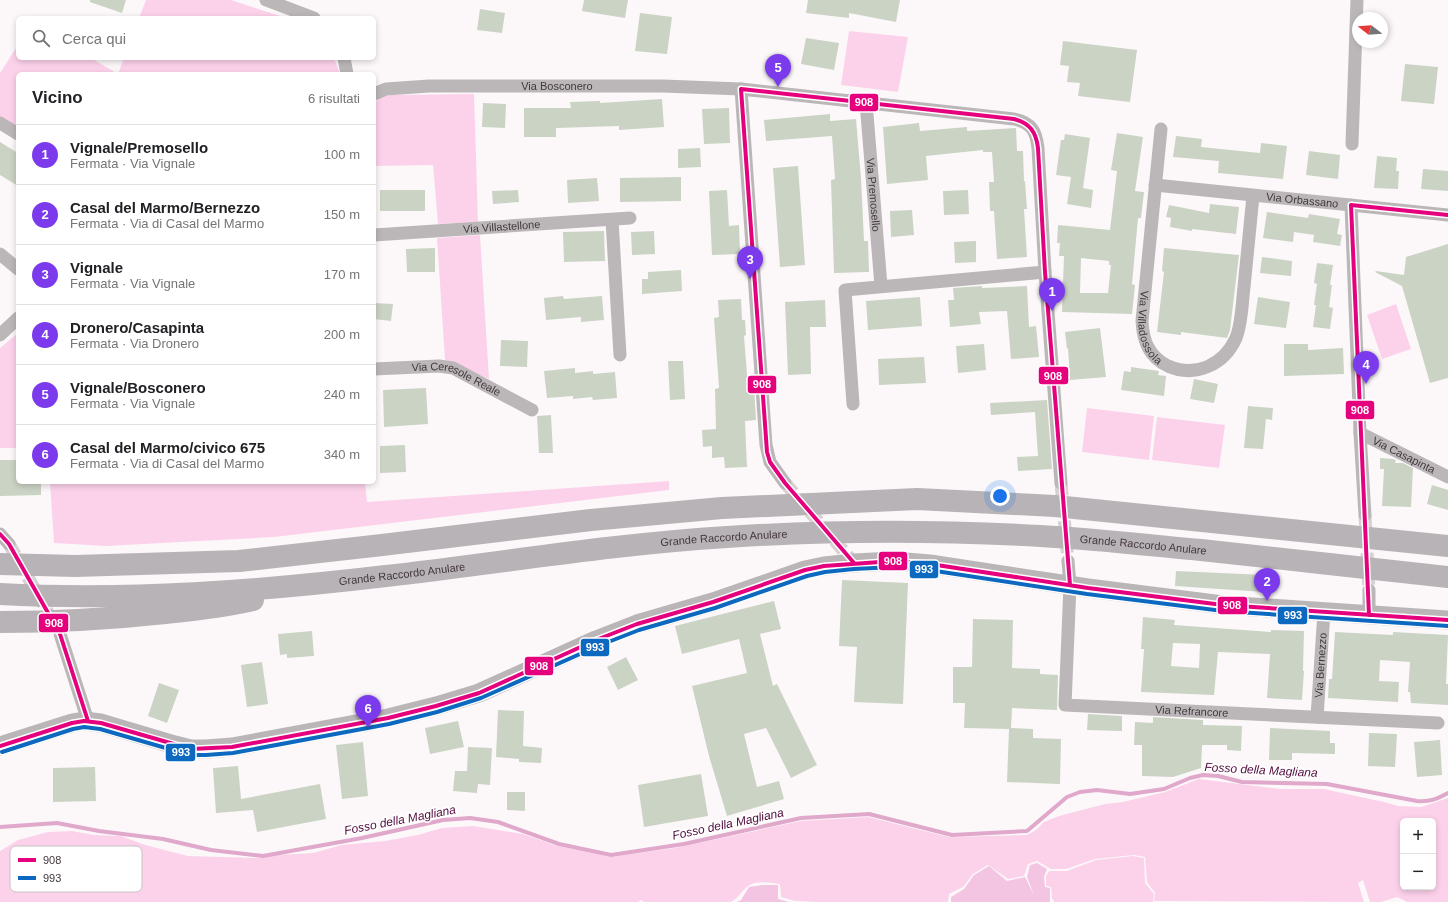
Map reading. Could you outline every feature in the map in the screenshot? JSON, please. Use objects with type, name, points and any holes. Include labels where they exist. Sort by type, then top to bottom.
[{"type":"highway","points":[[0,564],[75,566],[239,561],[591,520],[722,508],[918,498],[1055,506],[1448,546]]},
{"type":"highway","name":"Grande Raccordo Anulare","points":[[0,594],[46,596],[170,595],[317,584],[568,552],[723,537],[792,533],[910,531],[1061,537],[1132,543],[1448,577]]},
{"type":"highway","points":[[0,622],[62,622],[206,609],[238,604],[317,584]]},
{"type":"main road","points":[[0,746],[72,723],[88,722],[109,725],[175,745],[202,749],[232,747],[388,718],[479,693],[596,640],[637,624],[752,590],[794,573],[824,566],[894,561],[930,564],[1070,585],[1223,605],[1448,620]]},
{"type":"street","points":[[266,0],[309,16]]},
{"type":"street","points":[[1352,144],[1357,0]]},
{"type":"street","points":[[344,60],[347,72]]},
{"type":"street","name":"Via Bosconero","points":[[376,93],[386,89],[429,86],[655,86],[741,89],[1014,119],[1028,124],[1034,131],[1038,148],[1061,482]]},
{"type":"street","points":[[741,89],[766,445],[770,462],[785,483]]},
{"type":"street","name":"Via Premosello","points":[[866,102],[881,286]]},
{"type":"street","points":[[0,123],[16,133]]},
{"type":"street","name":"Via Villadossola","points":[[1161,129],[1142,321],[1143,336],[1149,350],[1159,360],[1173,368],[1184,370],[1202,369],[1212,365],[1228,352],[1235,339],[1242,306],[1253,196]]},
{"type":"street","name":"Via Orbassano","points":[[1155,185],[1448,215]]},
{"type":"street","points":[[1351,205],[1360,433],[1365,515]]},
{"type":"street","name":"Via Villastellone","points":[[376,235],[630,218]]},
{"type":"street","points":[[612,220],[620,354]]},
{"type":"street","points":[[0,254],[16,267]]},
{"type":"street","points":[[853,404],[845,290],[1046,272]]},
{"type":"street","points":[[0,335],[16,320]]},
{"type":"street","name":"Via Ceresole Reale","points":[[376,369],[439,366],[453,368],[532,410]]},
{"type":"street","name":"Via Casapinta","points":[[1360,433],[1448,476]]},
{"type":"street","points":[[0,534],[9,544]]},
{"type":"street","points":[[1068,561],[1070,585]]},
{"type":"street","name":"Via Refrancore","points":[[1070,585],[1065,705],[1438,723]]},
{"type":"street","points":[[1369,590],[1369,615]]},
{"type":"street","name":"Via Bernezzo","points":[[1317,717],[1324,612]]},
{"type":"street","points":[[60,634],[88,722]]},
{"type":"shaded area","points":[[146,0],[231,0],[280,16],[140,16]]},
{"type":"shaded area","points":[[849,31],[908,37],[898,92],[841,85]]},
{"type":"shaded area","points":[[16,48],[16,60],[94,60],[115,72],[16,72],[16,127],[0,117],[0,73]]},
{"type":"shaded area","points":[[123,60],[335,60],[339,72],[119,72]]},
{"type":"shaded area","points":[[474,94],[478,222],[438,224],[433,165],[376,166],[376,102],[380,97],[390,95]]},
{"type":"shaded area","points":[[480,235],[489,379],[445,360],[437,238]]},
{"type":"shaded area","points":[[1396,304],[1411,349],[1382,359],[1367,315]]},
{"type":"shaded area","points":[[16,335],[16,448],[0,448],[0,348]]},
{"type":"shaded area","points":[[1087,408],[1154,416],[1149,460],[1082,452]]},
{"type":"shaded area","points":[[1157,417],[1225,425],[1219,468],[1152,460]]},
{"type":"shaded area","points":[[669,481],[669,490],[274,537],[106,546],[54,543],[50,484],[365,484],[367,502]]},
{"type":"shaded area","points":[[1199,779],[1280,789],[1324,789],[1398,806],[1421,807],[1448,798],[1448,902],[1407,902],[1397,897],[1381,902],[1370,902],[1363,880],[1358,883],[1364,902],[1154,901],[1155,893],[1147,882],[1145,857],[1134,855],[1095,859],[1066,869],[1051,869],[1037,861],[1028,864],[1024,876],[1008,879],[988,865],[973,874],[963,887],[949,894],[948,902],[795,901],[781,897],[780,884],[764,882],[751,884],[731,902],[644,902],[641,900],[638,902],[0,902],[0,851],[18,840],[48,832],[72,831],[94,835],[121,836],[145,845],[188,856],[257,858],[277,855],[313,853],[342,845],[385,841],[418,835],[442,828],[473,826],[523,834],[554,845],[610,857],[675,848],[801,821],[868,817],[949,837],[1027,835],[1036,830],[1044,822],[1059,816],[1105,804],[1123,802],[1165,792]]},
{"type":"shaded area","points":[[1133,856],[1144,858],[1145,883],[1154,894],[1153,902],[1054,902],[1051,887],[1046,886],[1046,876],[1049,871],[1067,871],[1096,860]]},
{"type":"shaded area","points":[[1037,863],[1047,869],[1044,877],[1045,887],[1050,888],[1050,902],[951,902],[951,897],[964,889],[974,875],[989,866],[1007,881],[1025,877],[1034,895],[1027,877],[1030,865]]},
{"type":"shaded area","points":[[778,885],[778,899],[789,902],[737,902],[741,900],[749,887]]},
{"type":"building","points":[[90,0],[126,0],[122,13],[90,2]]},
{"type":"building","points":[[584,0],[628,0],[625,18],[582,11]]},
{"type":"building","points":[[808,0],[900,0],[896,22],[849,13],[849,18],[806,13]]},
{"type":"building","points":[[480,9],[505,13],[502,33],[477,30]]},
{"type":"building","points":[[640,13],[672,17],[667,54],[635,51]]},
{"type":"building","points":[[806,38],[839,43],[834,70],[801,64]]},
{"type":"building","points":[[1063,41],[1137,50],[1130,102],[1078,96],[1080,83],[1067,82],[1069,66],[1060,65]]},
{"type":"building","points":[[1405,64],[1438,67],[1434,104],[1401,101]]},
{"type":"building","points":[[662,99],[664,127],[619,130],[619,126],[556,128],[556,137],[524,137],[524,108],[571,108],[570,102],[600,101],[600,103]]},
{"type":"building","points":[[483,103],[506,104],[505,128],[482,127]]},
{"type":"building","points":[[729,108],[730,143],[704,144],[702,109]]},
{"type":"building","points":[[830,114],[830,121],[856,119],[864,241],[868,241],[869,272],[834,273],[831,180],[835,179],[832,136],[766,141],[764,120]]},
{"type":"building","points":[[919,123],[920,131],[967,127],[967,131],[1016,128],[1017,151],[1023,151],[1027,209],[1024,209],[1027,257],[997,259],[994,211],[990,211],[989,182],[994,182],[992,152],[983,152],[983,150],[926,156],[928,180],[887,184],[883,127]]},
{"type":"building","points":[[1117,133],[1143,137],[1135,191],[1144,192],[1141,218],[1138,218],[1132,284],[1135,285],[1132,314],[1062,312],[1064,256],[1059,256],[1060,243],[1057,243],[1058,225],[1110,230],[1117,171],[1111,170]],"holes":[[[1081,258],[1109,261],[1109,265],[1111,265],[1108,293],[1080,293]]]},
{"type":"building","points":[[1065,134],[1090,138],[1083,188],[1093,190],[1091,208],[1067,204],[1071,177],[1056,175],[1061,140],[1064,140]]},
{"type":"building","points":[[1176,136],[1202,139],[1201,147],[1260,153],[1261,143],[1287,146],[1283,179],[1218,173],[1219,161],[1173,157]]},
{"type":"building","points":[[0,142],[16,152],[16,185],[0,175]]},
{"type":"building","points":[[700,148],[701,167],[678,168],[678,149]]},
{"type":"building","points":[[1309,151],[1340,155],[1338,179],[1306,175]]},
{"type":"building","points":[[1377,156],[1397,158],[1396,171],[1399,171],[1398,189],[1374,188]]},
{"type":"building","points":[[798,166],[805,265],[780,267],[773,168]]},
{"type":"building","points":[[1423,169],[1448,171],[1448,191],[1421,189]]},
{"type":"building","points":[[681,177],[681,201],[620,202],[620,178]]},
{"type":"building","points":[[597,178],[599,201],[568,203],[567,180]]},
{"type":"building","points":[[380,190],[425,190],[425,211],[380,211]]},
{"type":"building","points":[[518,190],[519,202],[493,204],[492,191]]},
{"type":"building","points":[[727,190],[729,226],[739,225],[740,254],[712,255],[709,191]]},
{"type":"building","points":[[968,190],[969,214],[944,215],[943,191]]},
{"type":"building","points":[[1210,204],[1239,207],[1236,234],[1192,229],[1192,231],[1170,227],[1171,218],[1166,217],[1169,205],[1209,213]]},
{"type":"building","points":[[912,210],[914,235],[891,237],[890,211]]},
{"type":"building","points":[[1267,212],[1308,218],[1309,214],[1340,219],[1337,234],[1342,235],[1340,246],[1313,242],[1314,235],[1294,232],[1293,242],[1263,238]]},
{"type":"building","points":[[604,231],[605,261],[564,262],[563,232]]},
{"type":"building","points":[[654,231],[655,254],[632,255],[631,232]]},
{"type":"building","points":[[976,241],[976,262],[955,263],[954,242]]},
{"type":"building","points":[[1448,244],[1448,378],[1430,383],[1402,286],[1375,272],[1404,275],[1406,257]]},
{"type":"building","points":[[435,248],[435,272],[407,272],[406,249]]},
{"type":"building","points":[[1164,248],[1239,255],[1230,330],[1227,338],[1181,332],[1181,335],[1157,332],[1164,272],[1162,271]]},
{"type":"building","points":[[1262,257],[1292,261],[1291,276],[1260,273]]},
{"type":"building","points":[[1317,263],[1333,265],[1330,285],[1332,285],[1329,307],[1333,308],[1330,329],[1313,327],[1317,284],[1314,283]]},
{"type":"building","points":[[681,270],[682,291],[642,294],[642,279],[648,279],[648,272]]},
{"type":"building","points":[[982,286],[982,288],[1027,286],[1029,327],[1036,326],[1039,357],[1011,359],[1007,311],[979,312],[981,324],[950,327],[948,300],[954,300],[953,288]]},
{"type":"building","points":[[563,296],[564,299],[602,296],[604,320],[581,322],[581,317],[546,320],[544,298]]},
{"type":"building","points":[[920,297],[922,326],[868,330],[866,301]]},
{"type":"building","points":[[1258,297],[1290,302],[1286,328],[1254,324]]},
{"type":"building","points":[[741,299],[742,320],[745,320],[746,335],[744,336],[748,387],[754,387],[756,420],[745,421],[747,467],[725,468],[724,457],[712,458],[712,446],[703,447],[702,430],[716,429],[715,389],[719,388],[714,318],[719,317],[718,300]]},
{"type":"building","points":[[825,300],[826,327],[810,327],[811,374],[788,375],[785,302]]},
{"type":"building","points":[[376,303],[393,304],[391,321],[376,319]]},
{"type":"building","points":[[1100,328],[1106,377],[1070,380],[1068,348],[1067,349],[1065,332]]},
{"type":"building","points":[[501,340],[528,341],[527,367],[500,366]]},
{"type":"building","points":[[984,344],[986,370],[958,373],[956,346]]},
{"type":"building","points":[[1284,344],[1308,344],[1308,350],[1343,348],[1344,374],[1284,376]]},
{"type":"building","points":[[924,357],[926,383],[879,385],[878,359]]},
{"type":"building","points":[[668,361],[683,361],[685,399],[670,400]]},
{"type":"building","points":[[1131,367],[1159,371],[1158,375],[1166,376],[1164,396],[1121,390],[1124,371],[1131,372]]},
{"type":"building","points":[[575,368],[575,373],[593,371],[593,374],[615,372],[617,398],[593,400],[592,397],[573,399],[573,396],[547,398],[544,371]]},
{"type":"building","points":[[1194,379],[1218,384],[1214,403],[1190,399]]},
{"type":"building","points":[[426,388],[428,424],[384,427],[383,390]]},
{"type":"building","points":[[1047,400],[1052,469],[1018,471],[1017,457],[1038,456],[1035,412],[991,415],[990,403]]},
{"type":"building","points":[[1248,406],[1273,408],[1272,420],[1266,419],[1263,449],[1244,448]]},
{"type":"building","points":[[551,415],[553,453],[539,453],[537,416]]},
{"type":"building","points":[[405,445],[406,472],[380,473],[380,446]]},
{"type":"building","points":[[1380,458],[1393,459],[1396,460],[1395,463],[1403,463],[1413,468],[1411,507],[1382,506],[1384,469],[1380,469]]},
{"type":"building","points":[[0,460],[16,460],[16,484],[41,484],[41,495],[0,496]]},
{"type":"building","points":[[1432,485],[1448,490],[1448,510],[1427,504]]},
{"type":"building","points":[[1176,571],[1265,575],[1264,592],[1175,586]]},
{"type":"building","points":[[842,580],[908,583],[903,704],[854,702],[857,647],[839,646]]},
{"type":"building","points":[[774,601],[781,629],[760,634],[773,686],[777,684],[817,765],[791,778],[766,728],[744,734],[757,787],[779,781],[784,799],[727,816],[709,756],[692,686],[747,673],[739,639],[682,654],[675,626]]},
{"type":"building","points":[[1143,617],[1175,620],[1174,625],[1271,632],[1271,630],[1304,631],[1302,700],[1267,698],[1270,654],[1218,652],[1214,695],[1141,692],[1144,649],[1141,649]],"holes":[[[1173,643],[1200,644],[1199,668],[1171,666]]]},
{"type":"building","points":[[973,619],[1013,620],[1012,668],[1040,669],[1040,674],[1058,675],[1057,710],[1012,708],[1011,728],[1033,729],[1033,738],[1061,739],[1060,784],[1007,782],[1009,729],[964,728],[965,703],[953,703],[953,667],[972,667]]},
{"type":"building","points":[[312,631],[314,656],[287,658],[287,654],[280,655],[278,634]]},
{"type":"building","points":[[1335,632],[1393,635],[1393,632],[1448,635],[1446,684],[1448,684],[1448,705],[1411,703],[1410,692],[1408,692],[1410,662],[1380,660],[1379,681],[1399,682],[1398,702],[1328,698],[1329,679],[1332,679]]},
{"type":"building","points":[[626,657],[638,680],[618,690],[607,667]]},
{"type":"building","points":[[262,662],[268,704],[247,707],[241,665]]},
{"type":"building","points":[[159,683],[179,690],[167,723],[148,716]]},
{"type":"building","points":[[498,710],[524,711],[523,746],[542,748],[541,763],[519,762],[519,759],[496,757]]},
{"type":"building","points":[[1088,714],[1122,716],[1122,731],[1087,730]]},
{"type":"building","points":[[1153,717],[1203,720],[1203,725],[1242,726],[1241,751],[1227,750],[1227,745],[1202,745],[1201,768],[1173,777],[1142,776],[1142,745],[1134,745],[1135,722],[1153,723]]},
{"type":"building","points":[[458,721],[464,747],[430,754],[425,728]]},
{"type":"building","points":[[1270,728],[1330,731],[1330,743],[1335,743],[1335,754],[1292,753],[1292,760],[1269,760]]},
{"type":"building","points":[[1369,733],[1397,734],[1395,767],[1368,766]]},
{"type":"building","points":[[1440,740],[1442,775],[1417,777],[1414,742]]},
{"type":"building","points":[[363,742],[368,796],[342,799],[336,745]]},
{"type":"building","points":[[468,747],[492,748],[490,785],[478,784],[477,793],[453,791],[455,771],[467,771]]},
{"type":"building","points":[[238,766],[241,799],[320,784],[326,819],[257,832],[253,810],[216,813],[213,768]]},
{"type":"building","points":[[95,767],[96,801],[53,802],[53,768]]},
{"type":"building","points":[[701,774],[708,816],[644,827],[638,785]]},
{"type":"building","points":[[507,792],[525,792],[525,811],[507,810]]},
{"type":"waterway","name":"Fosso della Magliana","points":[[0,827],[57,823],[99,831],[163,839],[211,850],[263,856],[362,838],[443,820],[470,818],[498,822],[559,844],[611,855],[684,844],[801,818],[869,814],[952,835],[1027,831],[1067,797],[1080,792],[1097,790],[1130,794],[1164,789],[1190,778],[1203,775],[1218,776],[1242,782],[1327,784],[1417,801],[1433,800],[1448,793]]},
{"type":"tunnel","points":[[785,483],[854,563]]},
{"type":"tunnel","points":[[1061,483],[1068,561]]},
{"type":"tunnel","points":[[1365,515],[1369,590]]},
{"type":"tunnel","points":[[9,544],[55,625]]},
{"type":"transit line","name":"908","points":[[854,563],[785,483],[770,462],[767,452],[741,89],[1014,119],[1024,123],[1034,133],[1038,148],[1045,272],[1070,585]]},
{"type":"transit line","name":"908","points":[[1351,205],[1369,615]]},
{"type":"transit line","name":"908","points":[[1351,205],[1448,215]]},
{"type":"transit line","name":"908","points":[[0,534],[9,544],[60,634],[88,721]]},
{"type":"transit line","name":"908","points":[[0,746],[72,723],[84,721],[101,723],[191,749],[232,747],[388,718],[479,693],[596,640],[637,624],[713,602],[805,570],[824,566],[894,561],[930,564],[1088,588],[1223,605],[1448,620]]},
{"type":"transit line","name":"993","points":[[2,752],[73,729],[84,727],[100,729],[190,755],[206,755],[233,753],[389,724],[437,712],[481,698],[598,646],[639,630],[715,608],[807,576],[825,572],[854,569],[894,567],[929,570],[1087,594],[1223,611],[1448,626]]},
{"type":"place","name":"Vignale/Bosconero","points":[[778,87]]},
{"type":"place","name":"Vignale","points":[[750,279]]},
{"type":"place","name":"Vignale/Premosello","points":[[1052,311]]},
{"type":"place","name":"Dronero/Casapinta","points":[[1366,384]]},
{"type":"place","name":"Casal del Marmo/Bernezzo","points":[[1267,601]]},
{"type":"place","name":"Casal del Marmo/civico 675","points":[[368,728]]}]
